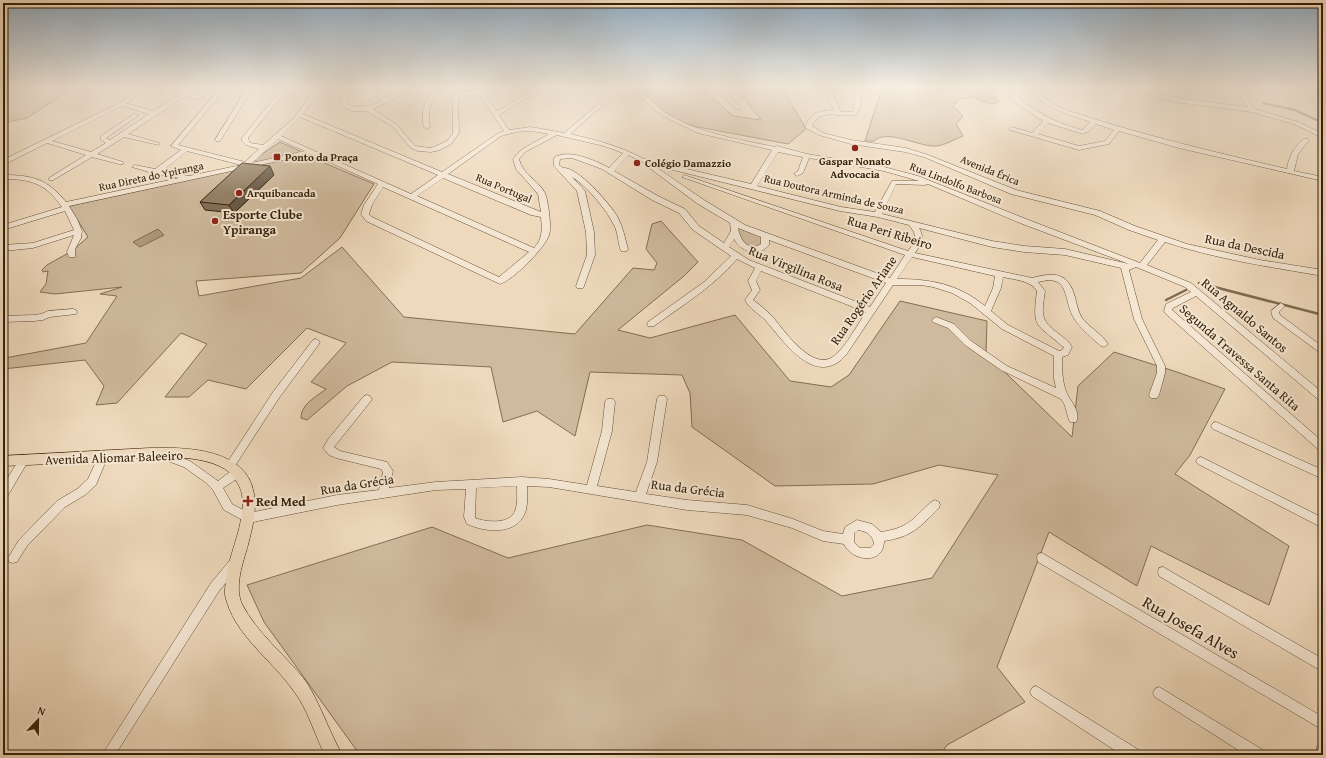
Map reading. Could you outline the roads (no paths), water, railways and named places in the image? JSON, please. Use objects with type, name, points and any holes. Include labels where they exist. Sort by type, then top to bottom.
[{"type":"main road","name":"Avenida Aliomar Baleeiro","points":[[3,461],[156,453],[197,455],[234,465]]},
{"type":"main road","points":[[234,465],[245,484],[248,494],[248,518],[236,562],[232,594],[239,612],[248,626],[299,686],[334,755]]},
{"type":"street","points":[[3,163],[82,123]]},
{"type":"street","points":[[107,140],[104,135],[123,123]]},
{"type":"street","points":[[51,179],[90,155],[107,140],[123,135],[141,123]]},
{"type":"street","points":[[193,123],[175,147],[244,166],[278,137],[291,123]]},
{"type":"street","points":[[218,140],[228,123]]},
{"type":"street","points":[[257,123],[245,138],[245,141],[248,144],[265,148]]},
{"type":"street","name":"Rua Portugal","points":[[322,123],[534,213],[545,215]]},
{"type":"street","points":[[390,123],[411,146],[430,149],[449,143],[455,137],[455,123]]},
{"type":"street","points":[[413,196],[507,131],[502,123]]},
{"type":"street","points":[[565,134],[578,123]]},
{"type":"street","name":"Rua Lindolfo Barbosa","points":[[681,123],[693,130],[707,134],[777,148],[807,156],[884,169],[932,183],[1023,221],[1139,265]]},
{"type":"street","name":"Avenida Érica","points":[[808,123],[808,127],[821,134],[850,142],[906,150],[926,156],[1014,192],[1102,215],[1163,239]]},
{"type":"street","points":[[1034,135],[1044,123]]},
{"type":"street","points":[[1057,123],[1083,132],[1093,123]]},
{"type":"street","points":[[1102,123],[1179,146],[1290,172],[1323,178]]},
{"type":"street","points":[[1297,123],[1323,136]]},
{"type":"street","name":"Rua Doutora Arminda de Souza","points":[[507,131],[531,129],[565,134],[606,144],[627,152],[642,160],[840,209],[878,215],[992,244],[1024,249],[1065,252],[1124,266],[1139,265]]},
{"type":"street","points":[[1012,129],[1070,146],[1083,148],[1107,143],[1118,129]]},
{"type":"street","points":[[382,183],[366,209],[365,214],[369,219],[454,258],[495,280],[500,281],[505,279],[534,251],[545,238],[545,215],[540,194],[518,168],[516,159],[523,151],[556,132]]},
{"type":"street","points":[[123,135],[157,144]]},
{"type":"street","points":[[278,137],[534,251]]},
{"type":"street","points":[[1290,172],[1291,159],[1294,152],[1306,140]]},
{"type":"street","points":[[46,141],[121,163]]},
{"type":"street","points":[[753,187],[777,148]]},
{"type":"street","points":[[156,172],[186,149]]},
{"type":"street","name":"Rua Direta do Ypiranga","points":[[3,228],[65,207],[311,152]]},
{"type":"street","points":[[610,171],[627,152]]},
{"type":"street","name":"Rua Virgilina Rosa","points":[[556,165],[557,158],[570,156],[586,160],[610,171],[655,198],[678,208],[696,228],[735,256],[758,268],[871,311]]},
{"type":"street","points":[[797,174],[801,172],[807,156]]},
{"type":"street","points":[[642,160],[735,227],[892,282],[921,282],[945,287],[965,296],[987,311],[1005,327],[1058,354],[1065,353],[1068,347],[1043,327],[1040,322],[1037,310],[1041,290],[1032,281]]},
{"type":"street","points":[[556,165],[577,176],[594,193],[616,222],[624,249]]},
{"type":"street","points":[[556,165],[576,185],[584,201],[590,232],[591,255],[580,286]]},
{"type":"street","name":"Rua Peri Ribeiro","points":[[649,166],[910,254],[1032,281]]},
{"type":"street","points":[[135,167],[192,179]]},
{"type":"street","points":[[3,177],[27,178],[41,182],[65,207],[78,231],[77,237],[71,248],[72,255]]},
{"type":"street","points":[[878,215],[894,182],[932,183]]},
{"type":"street","name":"Rua Rogério Ariane","points":[[758,268],[752,281],[756,290],[750,297],[750,302],[764,313],[799,353],[808,359],[826,364],[832,363],[840,357],[917,244],[920,236],[918,231],[911,223]]},
{"type":"street","points":[[735,227],[739,243],[750,250],[761,248],[764,245],[766,237]]},
{"type":"street","points":[[725,248],[735,227]]},
{"type":"street","points":[[3,248],[33,245],[78,231]]},
{"type":"street","points":[[1139,265],[1163,239]]},
{"type":"street","name":"Rua da Descida","points":[[1163,239],[1235,258],[1323,273]]},
{"type":"street","points":[[651,324],[703,287],[725,268],[735,256]]},
{"type":"street","name":"Rua Agnaldo Santos","points":[[1139,265],[1188,285],[1323,398]]},
{"type":"street","points":[[1124,266],[1138,319],[1157,358],[1162,373],[1154,395]]},
{"type":"street","points":[[987,311],[997,288],[1000,273]]},
{"type":"street","points":[[1032,281],[1050,276],[1058,278],[1070,295],[1077,316],[1104,344]]},
{"type":"street","name":"Segunda Travessa Santa Rita","points":[[1197,292],[1168,306],[1168,311],[1323,448]]},
{"type":"street","points":[[1281,306],[1275,311],[1276,316],[1323,352]]},
{"type":"street","points":[[3,319],[34,318],[43,317],[48,314],[73,312]]},
{"type":"street","points":[[936,320],[952,326],[968,343],[1004,368],[1066,397],[1073,419]]},
{"type":"street","points":[[217,487],[234,465],[276,395],[316,342]]},
{"type":"street","points":[[1058,354],[1058,379],[1062,395]]},
{"type":"street","points":[[640,496],[652,462],[662,398]]},
{"type":"street","points":[[367,399],[332,441],[328,448],[332,452],[339,455],[384,465],[388,471],[383,493]]},
{"type":"street","points":[[592,489],[608,431],[610,402]]},
{"type":"street","points":[[1216,426],[1323,475]]},
{"type":"street","points":[[156,453],[187,464],[209,479],[217,487],[228,507],[248,518]]},
{"type":"street","points":[[13,558],[22,543],[61,504],[81,492],[92,482],[103,456]]},
{"type":"street","points":[[3,494],[24,460]]},
{"type":"street","points":[[1201,461],[1323,523]]},
{"type":"street","points":[[471,484],[469,517],[471,521],[483,525],[498,525],[513,521],[520,514],[522,481]]},
{"type":"street","name":"Rua da Grécia","points":[[248,518],[337,500],[383,493],[436,486],[522,481],[549,483],[687,504],[747,510],[793,524],[823,536],[847,540]]},
{"type":"street","points":[[879,537],[893,535],[910,529],[935,505]]},
{"type":"street","points":[[857,525],[868,526],[879,537],[879,546],[873,553],[868,554],[858,552],[849,545],[847,540],[849,530],[857,525]]},
{"type":"street","name":"Rua Josefa Alves","points":[[1042,558],[1323,724]]},
{"type":"street","points":[[108,755],[215,587],[236,562]]},
{"type":"street","points":[[1163,572],[1323,666]]},
{"type":"street","points":[[1036,692],[1134,755]]},
{"type":"street","points":[[1159,694],[1258,755]]},
{"type":"street","points":[[1323,748],[1323,755]]},
{"type":"waterway","points":[[1199,283],[1323,315]]},
{"type":"waterway","points":[[1166,300],[1186,290]]},
{"type":"place","name":"Gaspar Nonato Advocacia","points":[[855,148]]},
{"type":"place","name":"Ponto da Praça","points":[[277,157]]},
{"type":"place","name":"Colégio Damazzio","points":[[637,163]]},
{"type":"place","name":"Arquibancada","points":[[239,193]]},
{"type":"place","name":"Esporte Clube Ypiranga","points":[[215,221]]},
{"type":"place","name":"Red Med","points":[[248,501]]}]
